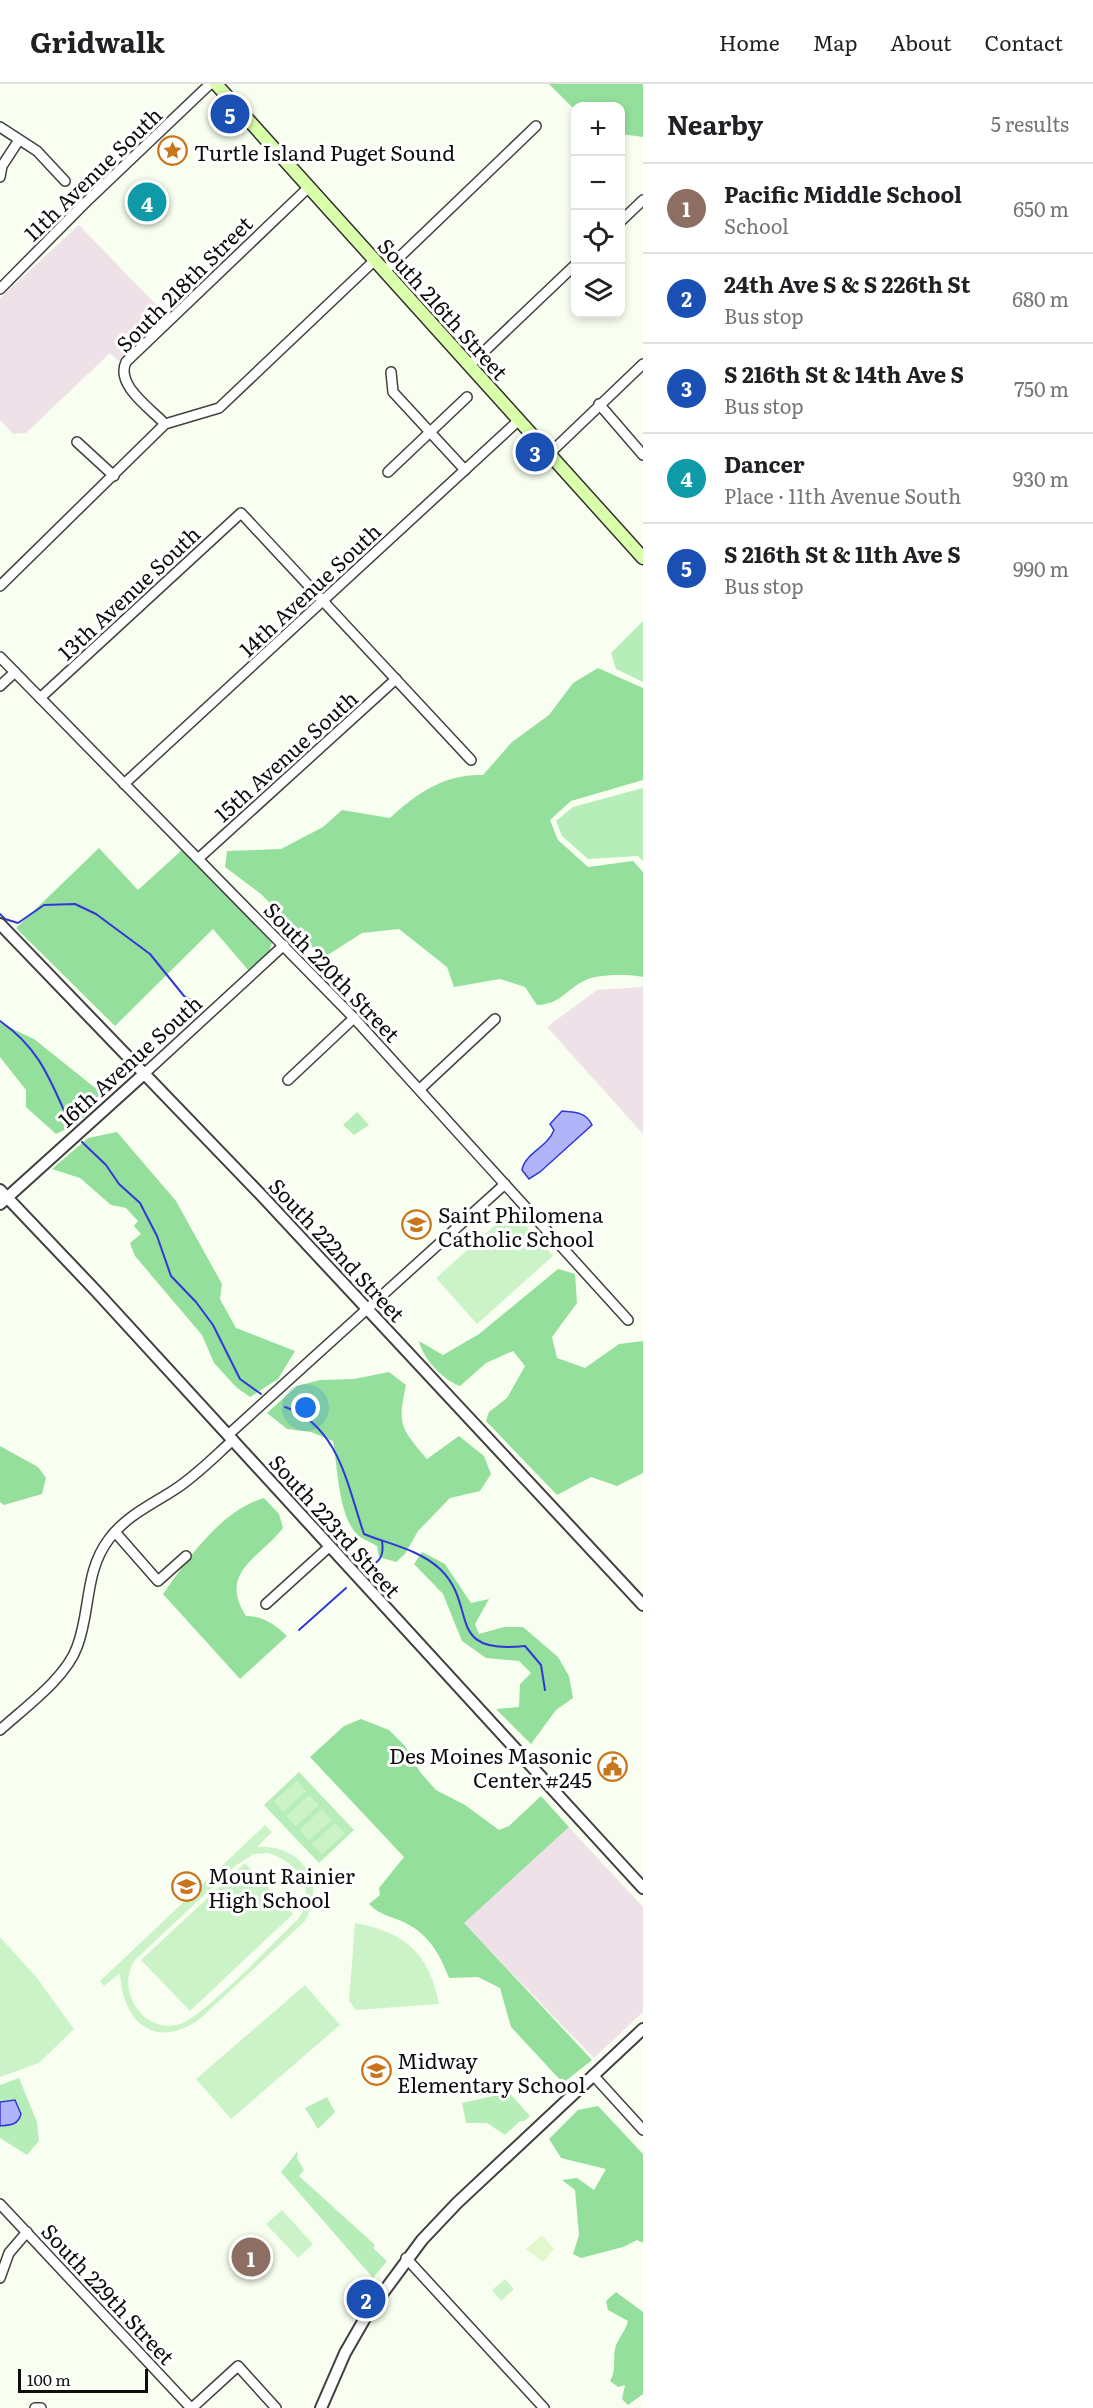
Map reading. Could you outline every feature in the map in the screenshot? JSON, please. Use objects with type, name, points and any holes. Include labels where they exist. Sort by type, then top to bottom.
[{"type":"main road","name":"South 216th Street","points":[[216,84],[643,558]]},
{"type":"street","name":"11th Avenue South","points":[[0,289],[85,203],[210,84]]},
{"type":"street","points":[[385,271],[536,126]]},
{"type":"street","points":[[0,127],[37,151],[65,181]]},
{"type":"street","points":[[0,177],[2,166],[19,140]]},
{"type":"street","name":"South 218th Street","points":[[165,424],[126,383],[123,369],[126,362],[309,187]]},
{"type":"street","points":[[625,218],[643,200]]},
{"type":"street","points":[[0,586],[165,424],[219,408],[375,260]]},
{"type":"street","points":[[470,365],[571,269]]},
{"type":"street","points":[[549,454],[643,364]]},
{"type":"street","points":[[391,372],[393,392],[465,470]]},
{"type":"street","points":[[388,472],[467,397]]},
{"type":"street","points":[[599,404],[643,455]]},
{"type":"street","name":"14th Avenue South","points":[[124,784],[519,420]]},
{"type":"street","points":[[77,442],[114,476]]},
{"type":"street","name":"13th Avenue South","points":[[40,698],[241,513],[324,600]]},
{"type":"street","points":[[324,600],[471,760]]},
{"type":"street","name":"South 220th Street","points":[[0,657],[354,1018],[628,1320]]},
{"type":"street","points":[[0,686],[15,672]]},
{"type":"street","name":"15th Avenue South","points":[[199,858],[396,679]]},
{"type":"street","name":"South 222nd Street","points":[[0,924],[367,1307],[643,1605]]},
{"type":"street","name":"16th Avenue South","points":[[3,1197],[145,1073],[284,945]]},
{"type":"street","points":[[288,1080],[354,1018]]},
{"type":"street","points":[[420,1089],[495,1019]]},
{"type":"street","points":[[0,1730],[48,1686],[71,1660],[83,1626],[94,1567],[115,1532],[139,1511],[191,1478],[230,1437],[367,1307],[506,1184]]},
{"type":"street","name":"South 223rd Street","points":[[3,1197],[230,1437],[643,1888]]},
{"type":"street","points":[[115,1532],[158,1581],[186,1556]]},
{"type":"street","points":[[266,1604],[329,1547]]},
{"type":"street","points":[[321,2408],[356,2333],[406,2258],[457,2203],[643,2030]]},
{"type":"street","points":[[593,2075],[643,2130]]},
{"type":"street","name":"South 229th Street","points":[[0,2204],[191,2408]]},
{"type":"street","points":[[0,2278],[9,2253],[27,2232]]},
{"type":"street","points":[[406,2258],[543,2408]]},
{"type":"street","points":[[191,2408],[238,2366],[276,2408]]},
{"type":"street","points":[[35,2408],[41,2408]]},
{"type":"shaded area","points":[[79,225],[166,315],[119,361],[110,353],[26,433],[13,434],[0,420],[0,298]]},
{"type":"shaded area","points":[[643,987],[643,1134],[547,1027],[597,990]]},
{"type":"shaded area","points":[[569,1827],[643,1907],[643,2012],[594,2058],[463,1923]]},
{"type":"green space","points":[[549,84],[643,84],[643,137],[625,135],[625,102],[571,102],[571,106]]},
{"type":"green space","points":[[643,621],[643,682],[616,669],[611,653]]},
{"type":"green space","points":[[598,668],[643,688],[643,780],[571,801],[550,820],[558,840],[588,867],[633,861],[643,872],[643,977],[614,975],[591,978],[552,1002],[537,1005],[525,987],[500,979],[454,987],[447,967],[399,929],[362,933],[323,958],[261,894],[225,867],[227,851],[281,849],[323,827],[342,810],[390,818],[410,801],[432,787],[456,778],[483,775],[512,742],[549,715],[573,683]]},
{"type":"green space","points":[[643,788],[643,861],[638,856],[588,859],[562,836],[556,821],[573,807]]},
{"type":"green space","points":[[99,848],[138,890],[182,850],[262,929],[272,943],[269,951],[249,971],[213,929],[115,1026],[16,928]]},
{"type":"green space","points":[[0,1023],[34,1039],[104,1095],[77,1124],[56,1134],[26,1107],[26,1090],[0,1057]]},
{"type":"green space","points":[[357,1112],[369,1125],[354,1135],[343,1125]]},
{"type":"green space","points":[[117,1132],[176,1201],[222,1284],[220,1299],[236,1328],[295,1351],[278,1379],[250,1397],[236,1387],[214,1363],[202,1335],[135,1256],[130,1243],[141,1234],[134,1226],[138,1221],[126,1208],[111,1205],[80,1178],[52,1169],[88,1138]]},
{"type":"green space","points":[[512,1210],[553,1256],[477,1324],[436,1278]]},
{"type":"green space","points":[[558,1269],[575,1274],[577,1303],[552,1337],[557,1358],[585,1368],[619,1344],[643,1341],[643,1473],[617,1486],[591,1477],[557,1495],[486,1421],[489,1412],[507,1398],[525,1366],[513,1351],[486,1363],[460,1386],[447,1379],[435,1368],[425,1355],[419,1341],[443,1355],[479,1334]]},
{"type":"green space","points":[[389,1372],[406,1385],[402,1409],[403,1425],[411,1440],[427,1459],[459,1436],[484,1456],[491,1474],[480,1491],[450,1498],[418,1531],[405,1554],[396,1562],[379,1557],[377,1546],[360,1537],[347,1518],[340,1492],[333,1441],[311,1432],[287,1429],[267,1413],[297,1386],[320,1380],[354,1379]]},
{"type":"green space","points":[[0,1446],[38,1467],[46,1478],[42,1494],[4,1505],[0,1502]]},
{"type":"green space","points":[[264,1498],[279,1514],[283,1528],[245,1567],[239,1577],[237,1588],[239,1601],[246,1616],[258,1617],[287,1636],[240,1679],[163,1594],[194,1552],[219,1525],[248,1504]]},
{"type":"green space","points":[[422,1552],[445,1564],[471,1603],[489,1599],[475,1624],[479,1634],[504,1627],[523,1627],[558,1657],[569,1676],[573,1698],[556,1710],[531,1744],[496,1709],[519,1707],[520,1684],[531,1673],[519,1661],[486,1658],[462,1641],[443,1594],[414,1564]]},
{"type":"green space","points":[[361,1719],[389,1730],[405,1746],[420,1772],[436,1790],[465,1805],[499,1830],[509,1826],[541,1796],[569,1827],[464,1923],[592,2060],[563,2083],[511,2027],[500,1988],[478,1977],[449,1978],[439,1955],[424,1936],[406,1923],[379,1912],[369,1904],[380,1895],[379,1888],[404,1857],[310,1757],[344,1726]]},
{"type":"green space","points":[[299,1772],[354,1830],[319,1863],[264,1805]]},
{"type":"green space","points":[[297,1781],[306,1791],[283,1812],[274,1801]]},
{"type":"green space","points":[[309,1795],[319,1805],[296,1826],[286,1816]]},
{"type":"green space","points":[[322,1809],[332,1820],[309,1840],[299,1830]]},
{"type":"green space","points":[[335,1823],[345,1834],[322,1854],[312,1844]]},
{"type":"green space","points":[[265,1825],[272,1832],[257,1847],[286,1852],[306,1868],[313,1893],[305,1921],[202,2017],[186,2027],[171,2032],[157,2032],[145,2027],[135,2019],[127,2006],[120,1973],[104,1986],[100,1981]],"holes":[[[268,1853],[279,1857],[296,1870],[305,1887],[306,1897],[299,1918],[222,1993],[191,2018],[180,2024],[167,2026],[155,2023],[144,2016],[136,2007],[128,1984],[135,1960],[235,1866],[254,1854]]]},
{"type":"green space","points":[[245,1863],[293,1914],[190,2011],[141,1960]]},
{"type":"green space","points":[[355,1923],[388,1932],[412,1948],[429,1971],[439,2004],[356,2010],[349,2001]]},
{"type":"green space","points":[[0,1937],[37,1978],[74,2029],[39,2063],[0,2077]]},
{"type":"green space","points":[[305,1985],[340,2025],[231,2119],[196,2079]]},
{"type":"green space","points":[[19,2078],[37,2122],[39,2141],[27,2155],[0,2138],[0,2126],[13,2125],[15,2100],[0,2102],[0,2085]]},
{"type":"green space","points":[[506,2089],[530,2116],[520,2121],[505,2135],[487,2123],[466,2123],[462,2103],[498,2095]]},
{"type":"green space","points":[[327,2097],[335,2112],[318,2129],[305,2108]]},
{"type":"green space","points":[[598,2106],[643,2154],[643,2243],[637,2240],[623,2247],[581,2258],[573,2254],[579,2235],[575,2190],[562,2180],[577,2178],[594,2190],[606,2169],[561,2158],[549,2139],[578,2110]]},
{"type":"green space","points":[[298,2151],[297,2158],[304,2170],[299,2176],[374,2244],[374,2249],[387,2261],[373,2278],[281,2172]]},
{"type":"green space","points":[[282,2210],[313,2244],[298,2258],[266,2224]]},
{"type":"green space","points":[[542,2235],[554,2249],[543,2262],[526,2249]]},
{"type":"green space","points":[[505,2279],[514,2289],[501,2301],[492,2290]]},
{"type":"green space","points":[[616,2292],[643,2312],[643,2394],[628,2405],[622,2399],[625,2385],[618,2387],[610,2381],[614,2371],[615,2348],[628,2321],[608,2310],[606,2301]]},
{"type":"water","points":[[562,1111],[583,1115],[592,1125],[540,1172],[529,1179],[522,1170],[524,1164],[551,1136],[554,1130],[550,1124]]},
{"type":"water","points":[[15,2100],[21,2114],[20,2118],[14,2124],[0,2126],[0,2102]]},
{"type":"waterway","points":[[0,914],[5,919],[18,923],[44,905],[75,904],[96,914],[150,954],[184,996],[196,1003]]},
{"type":"waterway","points":[[0,1021],[14,1031],[35,1054],[70,1124]]},
{"type":"waterway","points":[[82,1142],[106,1165],[119,1184],[140,1203],[157,1236],[171,1276],[196,1302],[213,1325],[240,1379],[261,1394]]},
{"type":"waterway","points":[[285,1407],[303,1416],[318,1428],[330,1443],[346,1478],[364,1534],[414,1552],[432,1562],[451,1583],[466,1625],[472,1635],[483,1643],[499,1647],[525,1646],[541,1665],[545,1690]]},
{"type":"waterway","points":[[365,1571],[380,1559],[382,1541]]},
{"type":"waterway","points":[[299,1630],[346,1588]]},
{"type":"place","name":"S 216th St & 11th Ave S","points":[[230,114]]},
{"type":"place","name":"Turtle Island Puget Sound","points":[[173,151]]},
{"type":"place","name":"Dancer","points":[[147,202]]},
{"type":"place","name":"S 216th St & 14th Ave S","points":[[535,452]]},
{"type":"place","name":"Saint Philomena Catholic School","points":[[417,1225]]},
{"type":"place","name":"Des Moines Masonic Center #245","points":[[613,1766]]},
{"type":"place","name":"Mount Rainier High School","points":[[187,1886]]},
{"type":"place","name":"Midway Elementary School","points":[[376,2071]]},
{"type":"place","name":"Pacific Middle School","points":[[251,2257]]},
{"type":"place","name":"24th Ave S & S 226th St","points":[[366,2299]]}]
